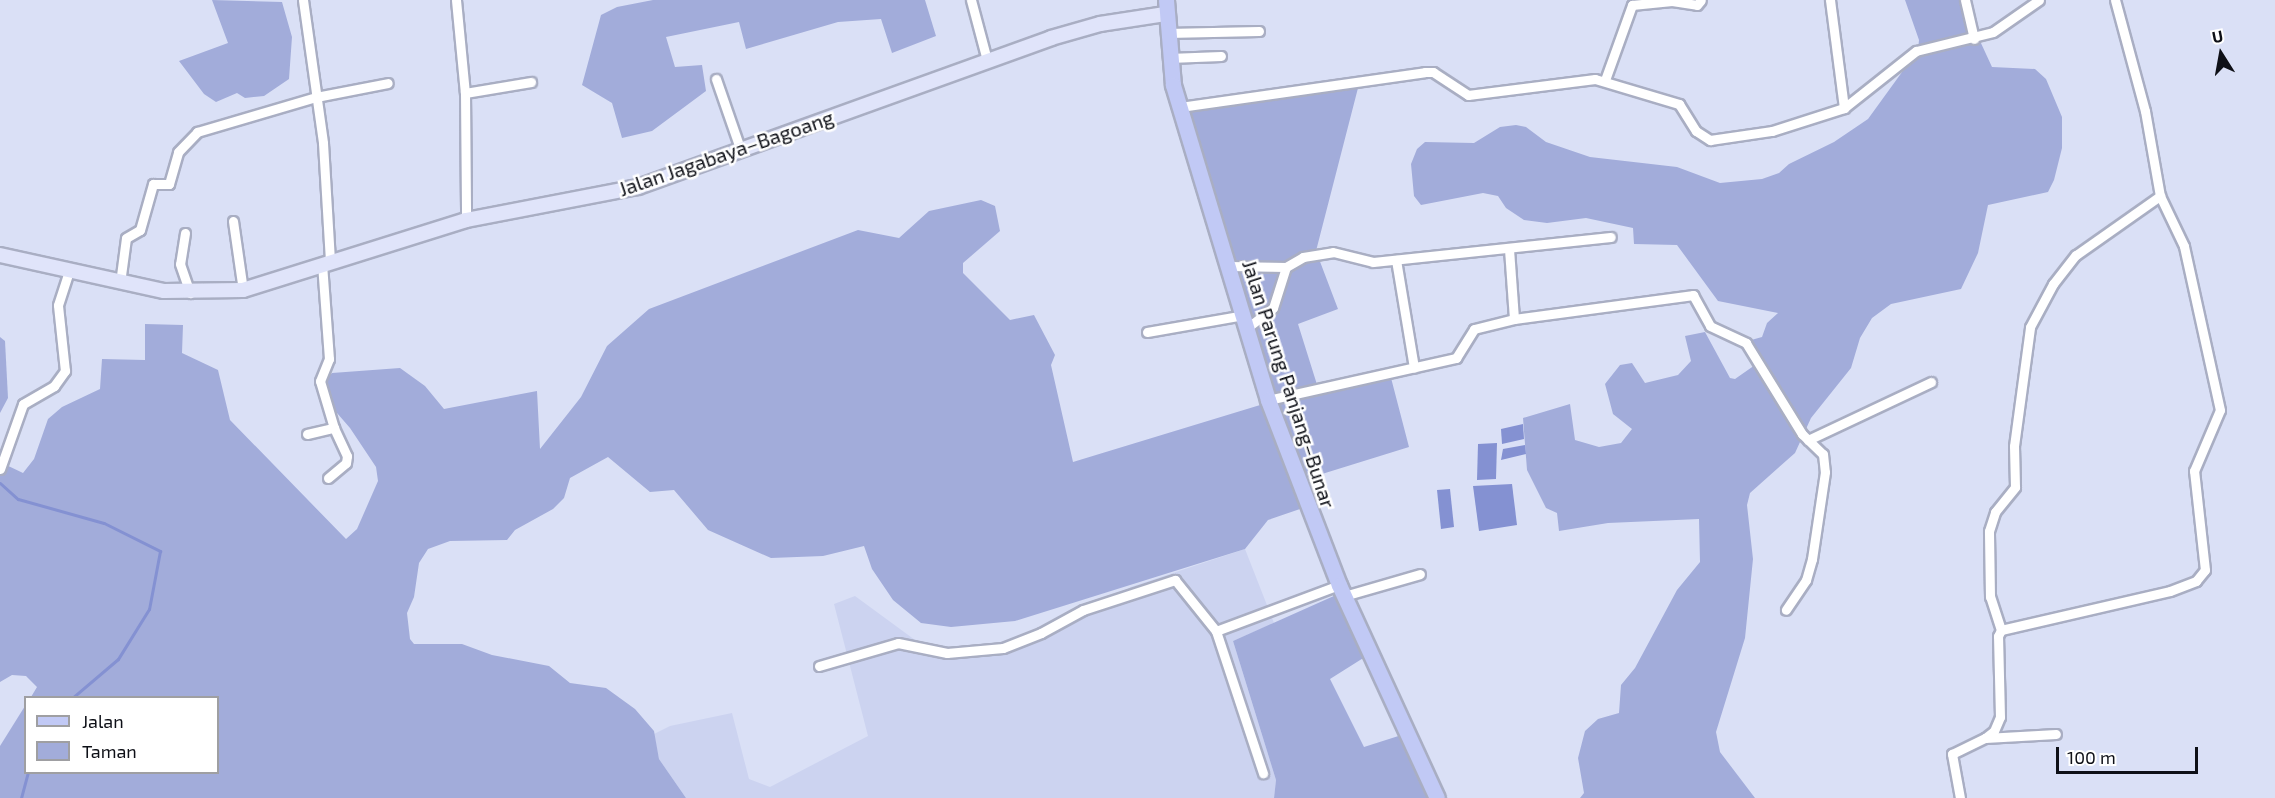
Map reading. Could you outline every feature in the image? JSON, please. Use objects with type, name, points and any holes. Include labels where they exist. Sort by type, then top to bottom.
[{"type":"main road","name":"Jalan Parung Panjang–Bunar","points":[[1166,7],[1169,58],[1180,107],[1268,400],[1341,590],[1437,798]]},
{"type":"street","points":[[303,0],[316,97],[326,262],[329,359],[320,381],[334,428],[347,456],[346,464],[328,478]]},
{"type":"street","points":[[456,0],[465,93],[466,220]]},
{"type":"street","points":[[971,0],[987,60]]},
{"type":"street","points":[[1605,80],[1632,5],[1672,1],[1697,5],[1701,0]]},
{"type":"street","points":[[1830,0],[1844,108]]},
{"type":"street","points":[[1965,0],[1974,39]]},
{"type":"street","points":[[1180,107],[1425,72],[1433,72],[1468,95],[1605,80],[1679,104],[1696,131],[1710,140],[1772,130],[1844,108],[1916,51],[1974,39],[2007,25],[2039,0]]},
{"type":"street","points":[[2001,630],[2170,591],[2196,581],[2204,574],[2194,471],[2220,410],[2184,246],[2160,196],[2145,111],[2115,0]]},
{"type":"street","name":"Jalan Jagabaya–Bagoang","points":[[0,255],[120,283],[189,293],[243,290],[326,262],[466,220],[519,207],[619,192],[741,151],[987,60],[1100,24],[1166,7]]},
{"type":"street","points":[[1167,33],[1259,31]]},
{"type":"street","points":[[1169,58],[1221,56]]},
{"type":"street","points":[[716,79],[741,151]]},
{"type":"street","points":[[465,93],[531,81]]},
{"type":"street","points":[[120,283],[126,238],[140,230],[153,184],[169,184],[178,152],[197,132],[316,97],[388,83]]},
{"type":"street","points":[[1960,798],[1952,753],[1985,738],[1994,731],[2000,717],[1998,636],[2001,630],[1990,597],[1989,531],[1995,512],[2015,488],[2014,446],[2031,327],[2053,284],[2076,255],[2160,196]]},
{"type":"street","points":[[233,221],[243,290]]},
{"type":"street","points":[[185,233],[180,264],[189,293]]},
{"type":"street","points":[[1228,266],[1286,267],[1303,257],[1333,252],[1361,261],[1396,260],[1611,237]]},
{"type":"street","points":[[1509,249],[1515,319]]},
{"type":"street","points":[[1396,260],[1414,367]]},
{"type":"street","points":[[1147,332],[1245,322],[1273,308],[1286,267]]},
{"type":"street","points":[[0,469],[23,404],[54,386],[65,371],[58,305],[69,272]]},
{"type":"street","points":[[1268,400],[1456,358],[1474,329],[1515,319],[1693,295],[1710,326],[1746,343],[1808,440],[1823,454],[1825,463],[1820,518],[1806,580],[1786,610]]},
{"type":"street","points":[[1808,440],[1931,382]]},
{"type":"street","points":[[307,434],[334,428]]},
{"type":"street","points":[[1216,631],[1341,590],[1420,574]]},
{"type":"street","points":[[819,666],[898,643],[947,653],[1003,648],[1041,633],[1083,610],[1169,581],[1182,585],[1216,631],[1263,773]]},
{"type":"street","points":[[1985,738],[2056,734]]},
{"type":"shaded area","points":[[1523,424],[1524,439],[1502,444],[1501,429]]},
{"type":"shaded area","points":[[1497,443],[1496,479],[1477,480],[1478,444]]},
{"type":"shaded area","points":[[1525,445],[1526,454],[1501,460],[1503,449]]},
{"type":"shaded area","points":[[1512,484],[1517,525],[1479,531],[1473,486]]},
{"type":"shaded area","points":[[1450,489],[1454,527],[1441,529],[1437,490]]},
{"type":"shaded area","points":[[1245,549],[1274,623],[1233,641],[1276,780],[1274,798],[686,798],[659,759],[654,734],[670,726],[732,713],[749,779],[770,787],[868,736],[834,604],[855,596],[930,651],[1023,645],[1131,587]]},
{"type":"green space","points":[[212,0],[282,2],[292,37],[289,79],[264,96],[245,98],[237,93],[216,102],[204,94],[179,61],[228,43]]},
{"type":"green space","points":[[653,0],[925,0],[936,36],[892,53],[881,19],[838,22],[746,49],[739,22],[666,37],[675,67],[702,65],[706,91],[652,131],[622,138],[612,103],[582,85],[601,15],[617,7]]},
{"type":"green space","points":[[1905,0],[1971,0],[1980,41],[1992,67],[2035,69],[2046,79],[2062,117],[2062,148],[2054,180],[2048,192],[1988,205],[1978,253],[1961,289],[1891,304],[1872,318],[1860,338],[1851,368],[1811,418],[1795,453],[1750,493],[1747,505],[1753,559],[1745,638],[1716,732],[1720,752],[1755,798],[1580,798],[1584,793],[1578,758],[1585,731],[1598,719],[1619,713],[1621,685],[1635,668],[1677,590],[1700,562],[1699,519],[1608,523],[1559,531],[1557,513],[1546,508],[1527,470],[1523,418],[1570,404],[1575,440],[1599,447],[1621,443],[1632,429],[1613,414],[1605,384],[1620,365],[1632,363],[1645,383],[1678,375],[1691,361],[1685,336],[1705,332],[1730,378],[1735,379],[1755,365],[1744,342],[1762,337],[1767,323],[1778,313],[1718,301],[1677,245],[1634,244],[1633,228],[1586,218],[1547,223],[1524,220],[1506,208],[1498,196],[1483,193],[1421,205],[1414,196],[1411,164],[1417,149],[1425,142],[1474,143],[1500,127],[1516,125],[1526,127],[1546,142],[1590,157],[1677,167],[1720,183],[1762,179],[1779,173],[1789,164],[1834,142],[1868,119],[1918,50],[1919,40]]},
{"type":"green space","points":[[1339,84],[1358,88],[1316,251],[1338,309],[1298,324],[1319,391],[1390,374],[1409,447],[1293,483],[1300,509],[1268,520],[1245,549],[1015,621],[951,627],[921,623],[893,600],[872,569],[864,546],[823,556],[771,558],[708,530],[674,490],[650,492],[608,457],[570,478],[564,498],[553,509],[515,530],[507,540],[450,541],[428,549],[419,563],[414,597],[407,613],[410,639],[414,644],[462,644],[492,655],[549,666],[570,683],[606,688],[635,709],[654,731],[659,759],[686,798],[0,798],[0,746],[24,708],[24,774],[219,774],[219,696],[32,696],[37,687],[26,676],[12,675],[0,682],[0,462],[23,473],[34,459],[48,419],[62,407],[100,389],[102,359],[145,360],[145,324],[183,325],[182,353],[218,370],[230,420],[346,539],[357,529],[378,481],[376,467],[350,428],[324,398],[322,383],[332,373],[400,368],[425,386],[444,409],[537,391],[540,449],[581,397],[607,346],[649,309],[858,230],[899,238],[929,211],[981,200],[995,206],[1000,231],[963,263],[963,273],[1010,320],[1034,315],[1055,355],[1051,365],[1073,462],[1270,402],[1180,111]]},
{"type":"green space","points":[[0,337],[5,341],[8,398],[0,413]]},
{"type":"green space","points":[[1345,591],[1376,650],[1330,679],[1364,747],[1411,732],[1436,798],[1274,798],[1276,780],[1233,641]]},
{"type":"waterway","points":[[0,483],[18,499],[104,523],[160,551],[149,609],[118,659],[74,696]]},
{"type":"waterway","points":[[21,798],[27,774]]}]
